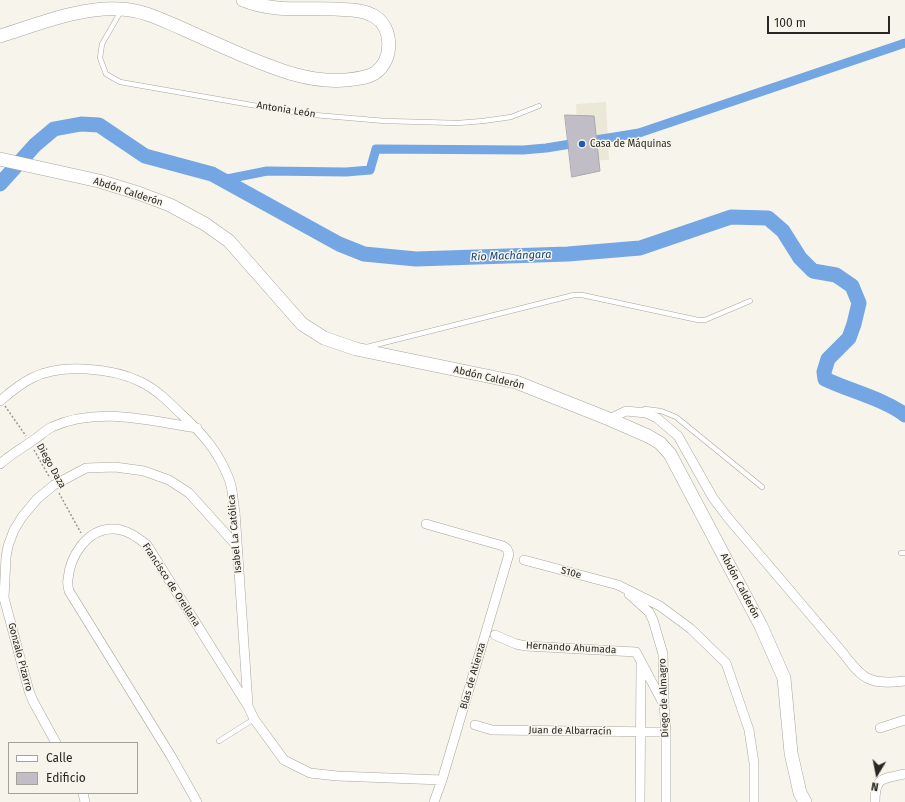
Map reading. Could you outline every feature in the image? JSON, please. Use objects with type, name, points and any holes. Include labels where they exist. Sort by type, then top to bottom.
[{"type":"street","points":[[0,36],[74,13],[98,9],[121,9],[144,12],[267,65],[290,74],[313,80],[335,81],[361,79],[375,73],[384,65],[388,56],[389,46],[384,25],[374,16],[360,10],[287,9],[254,5],[243,0]]},
{"type":"street","name":"Abdón Calderón","points":[[0,159],[99,181],[138,193],[170,205],[205,224],[229,241],[302,324],[324,338],[356,349],[516,382],[609,419],[648,436],[660,443],[670,454],[761,626],[784,678],[791,753],[800,794],[805,802]]},
{"type":"street","name":"Isabel La Católica","points":[[0,400],[32,378],[48,372],[80,369],[101,370],[122,374],[157,391],[197,428],[210,444],[230,480],[235,512],[236,545],[248,706]]},
{"type":"street","points":[[609,419],[626,411],[646,413],[657,418],[678,436],[713,498],[854,668],[863,677],[875,682],[905,681]]},
{"type":"street","points":[[0,464],[14,452],[52,427],[76,420],[123,416],[197,428]]},
{"type":"street","name":"Gonzalo Pizarro","points":[[55,742],[29,691],[4,598],[8,546],[14,530],[22,516],[37,499],[54,485],[86,468],[114,467],[144,470],[169,480],[189,493],[236,545]]},
{"type":"street","name":"Blas de Atienza","points":[[426,524],[504,546],[509,554],[442,780],[434,802]]},
{"type":"street","name":"Francisco de Orellana","points":[[197,802],[171,756],[69,591],[68,579],[71,563],[75,553],[86,541],[102,531],[112,529],[125,531],[136,536],[147,546],[248,706],[254,719],[284,760],[310,773],[337,776],[442,780]]},
{"type":"street","name":"S10e","points":[[524,560],[618,585],[660,606],[691,629],[726,663],[749,730],[754,763],[754,802]]},
{"type":"street","name":"Diego de Almagro","points":[[618,585],[648,612],[653,620],[663,654],[666,732],[666,802]]},
{"type":"street","name":"Hernando Ahumada","points":[[495,635],[516,644],[526,646],[632,651],[637,654],[641,664]]},
{"type":"street","points":[[641,664],[664,704]]},
{"type":"street","points":[[640,802],[641,664]]},
{"type":"street","points":[[880,728],[905,720]]},
{"type":"street","name":"Juan de Albarracín","points":[[475,725],[492,730],[666,732]]},
{"type":"street","points":[[875,802],[875,790],[877,784],[881,780],[905,774]]},
{"type":"lane","name":"Antonia León","points":[[121,9],[102,44],[100,58],[106,74],[120,82],[303,114],[385,121],[458,123],[483,121],[511,116],[539,106]]},
{"type":"lane","points":[[356,349],[574,295],[582,295],[698,320],[705,320],[750,301]]},
{"type":"lane","points":[[633,411],[644,409],[661,411],[676,418],[762,487]]},
{"type":"lane","points":[[219,741],[254,719]]},
{"type":"path","name":"Diego Daza","points":[[0,400],[30,442],[86,541]]},
{"type":"shaded area","points":[[606,102],[609,160],[579,161],[576,104]]},
{"type":"building","name":"Casa de Máquinas","points":[[565,115],[594,116],[600,171],[572,177]]},
{"type":"waterway","points":[[222,180],[267,171],[346,172],[370,170],[376,149],[523,150],[546,148],[639,133],[905,43]]},
{"type":"waterway","name":"Río Machángara","points":[[0,184],[35,145],[54,129],[81,124],[99,125],[145,156],[212,174],[339,244],[364,254],[416,259],[568,254],[640,248],[731,217],[768,218],[783,231],[800,258],[813,271],[836,275],[852,286],[859,303],[849,338],[828,359],[824,372],[825,379],[887,404],[905,415]]},
{"type":"place","name":"Casa de Máquinas","points":[[582,144]]}]
